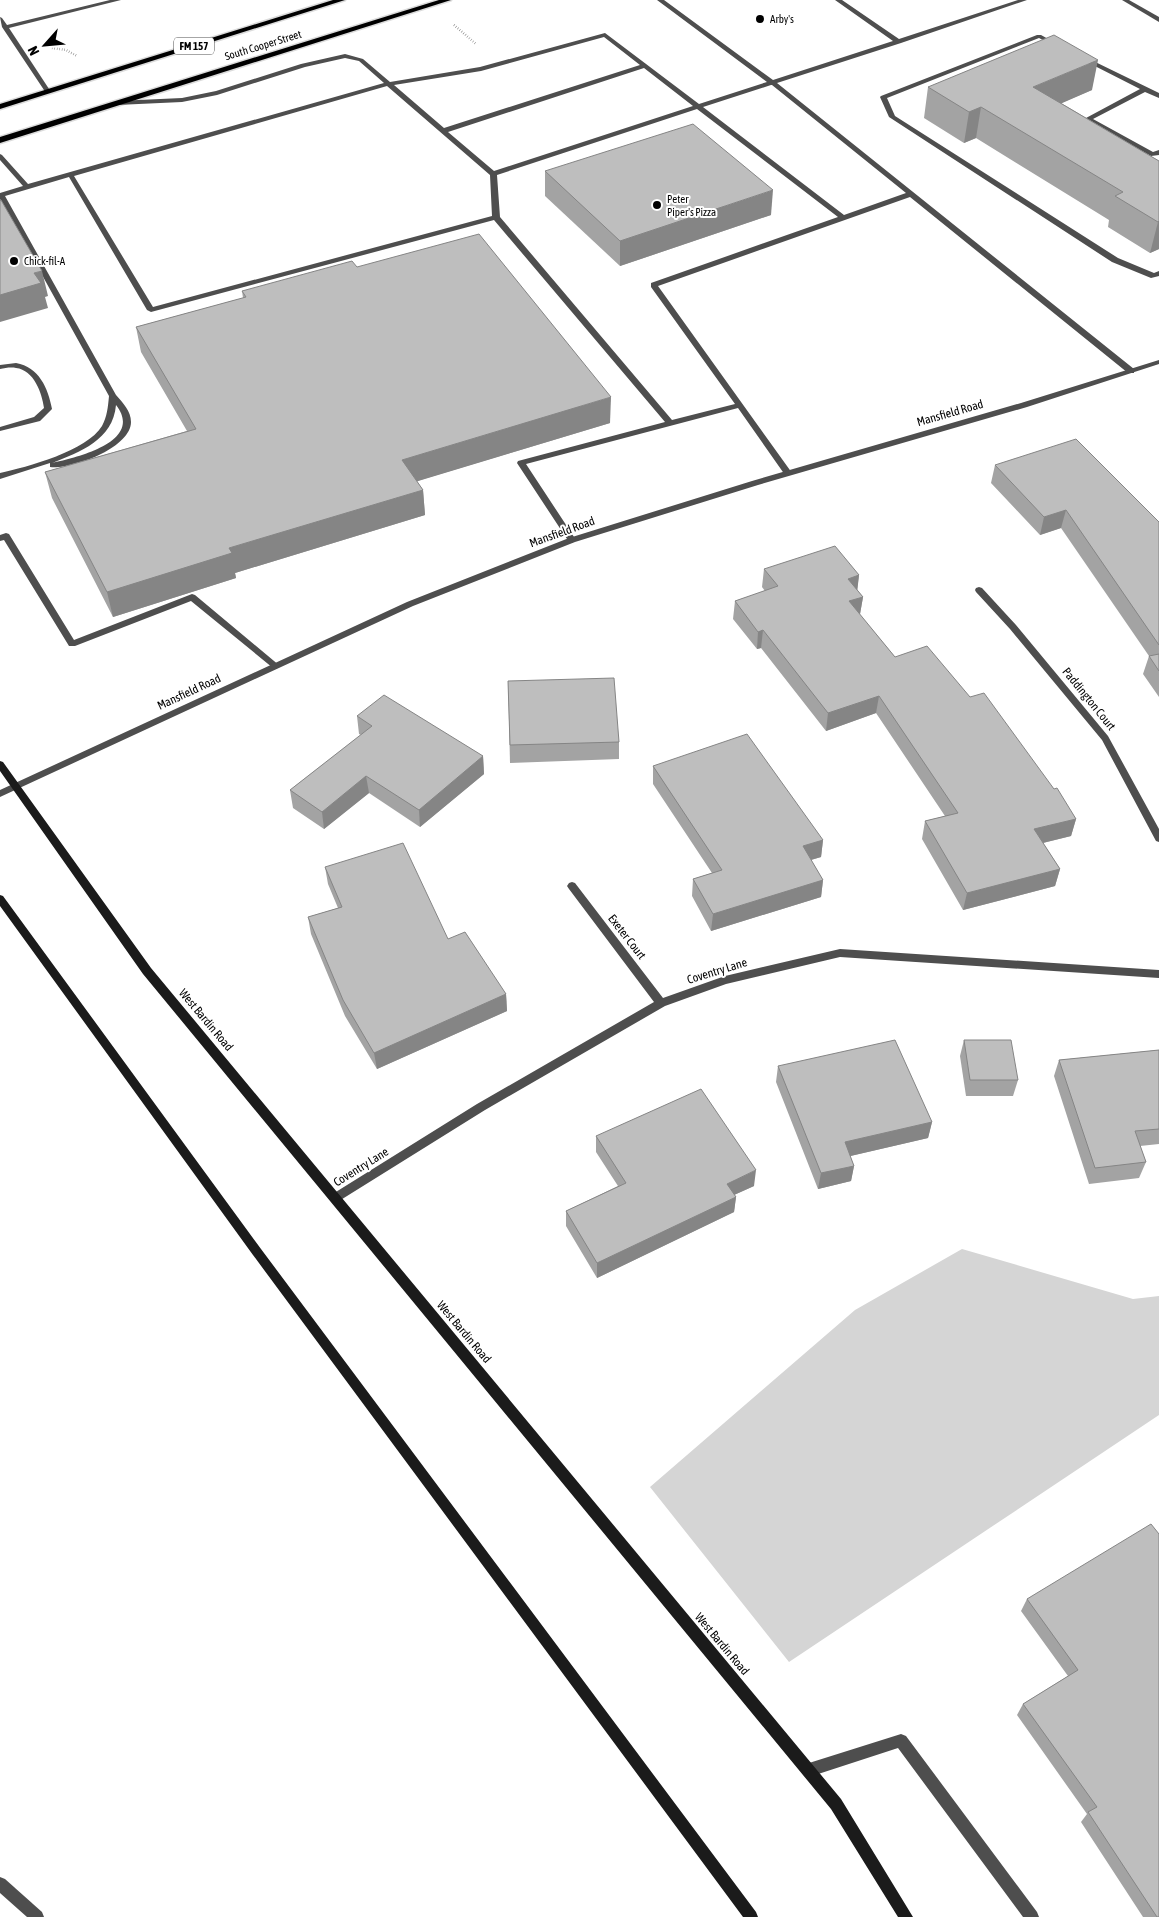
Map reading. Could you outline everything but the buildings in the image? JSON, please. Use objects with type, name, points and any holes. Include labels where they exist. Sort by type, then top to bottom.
[{"type":"main road","name":"South Cooper Street","points":[[0,107],[341,0]]},
{"type":"main road","name":"South Cooper Street","points":[[0,140],[447,0]]},
{"type":"main road","name":"West Bardin Road","points":[[0,764],[148,971],[836,1804],[906,1917]]},
{"type":"main road","points":[[0,899],[275,1276],[751,1917]]},
{"type":"street","points":[[5,27],[118,0]]},
{"type":"street","points":[[660,0],[774,84],[1131,371]]},
{"type":"street","points":[[838,0],[899,42]]},
{"type":"street","points":[[493,174],[774,84],[1024,0]]},
{"type":"street","points":[[1126,0],[1159,20]]},
{"type":"street","points":[[0,19],[9,38],[48,92]]},
{"type":"street","points":[[42,465],[55,465],[101,453],[126,430],[128,422],[121,404],[113,396],[0,195],[27,186],[388,84],[481,69],[605,35],[842,218]]},
{"type":"street","points":[[1065,49],[1039,36],[883,97],[892,117],[1107,255],[1154,276],[1159,273]]},
{"type":"street","points":[[1074,54],[1159,96]]},
{"type":"street","points":[[117,103],[182,100],[217,93],[303,65],[345,56],[361,60],[493,174],[496,217],[670,423]]},
{"type":"street","points":[[443,131],[645,66]]},
{"type":"street","points":[[1145,90],[1088,119],[1153,155],[1159,152]]},
{"type":"street","points":[[0,156],[27,186]]},
{"type":"street","points":[[70,174],[151,310],[496,217]]},
{"type":"street","points":[[788,473],[654,285],[911,194]]},
{"type":"street","name":"Mansfield Road","points":[[0,794],[410,604],[572,540],[788,473],[1024,405],[1159,362]]},
{"type":"street","points":[[0,366],[19,365],[33,373],[46,397],[48,409],[38,418],[0,428]]},
{"type":"street","points":[[0,476],[42,465],[76,452],[101,434],[111,417],[113,396]]},
{"type":"street","points":[[572,540],[521,463],[740,405]]},
{"type":"street","points":[[0,538],[6,536],[72,644],[192,597],[276,666]]},
{"type":"street","name":"Paddington Court","points":[[980,590],[1105,738],[1159,838]]},
{"type":"street","name":"Exeter Court","points":[[572,886],[662,1003]]},
{"type":"street","name":"Coventry Lane","points":[[335,1198],[481,1107],[662,1003],[725,980],[840,953],[1159,974]]},
{"type":"street","points":[[809,1770],[901,1741],[1032,1917]]},
{"type":"street","points":[[0,1884],[37,1917]]},
{"type":"path","points":[[453,24],[481,48]]},
{"type":"path","points":[[47,46],[66,50],[79,57]]},
{"type":"shaded area","points":[[962,1249],[1133,1299],[1159,1296],[1159,1415],[789,1662],[650,1487],[855,1310]]},
{"type":"place","name":"Arby's","points":[[760,19]]},
{"type":"place","name":"Peter Piper's Pizza","points":[[657,205]]},
{"type":"place","name":"Chick-fil-A","points":[[14,261]]}]
